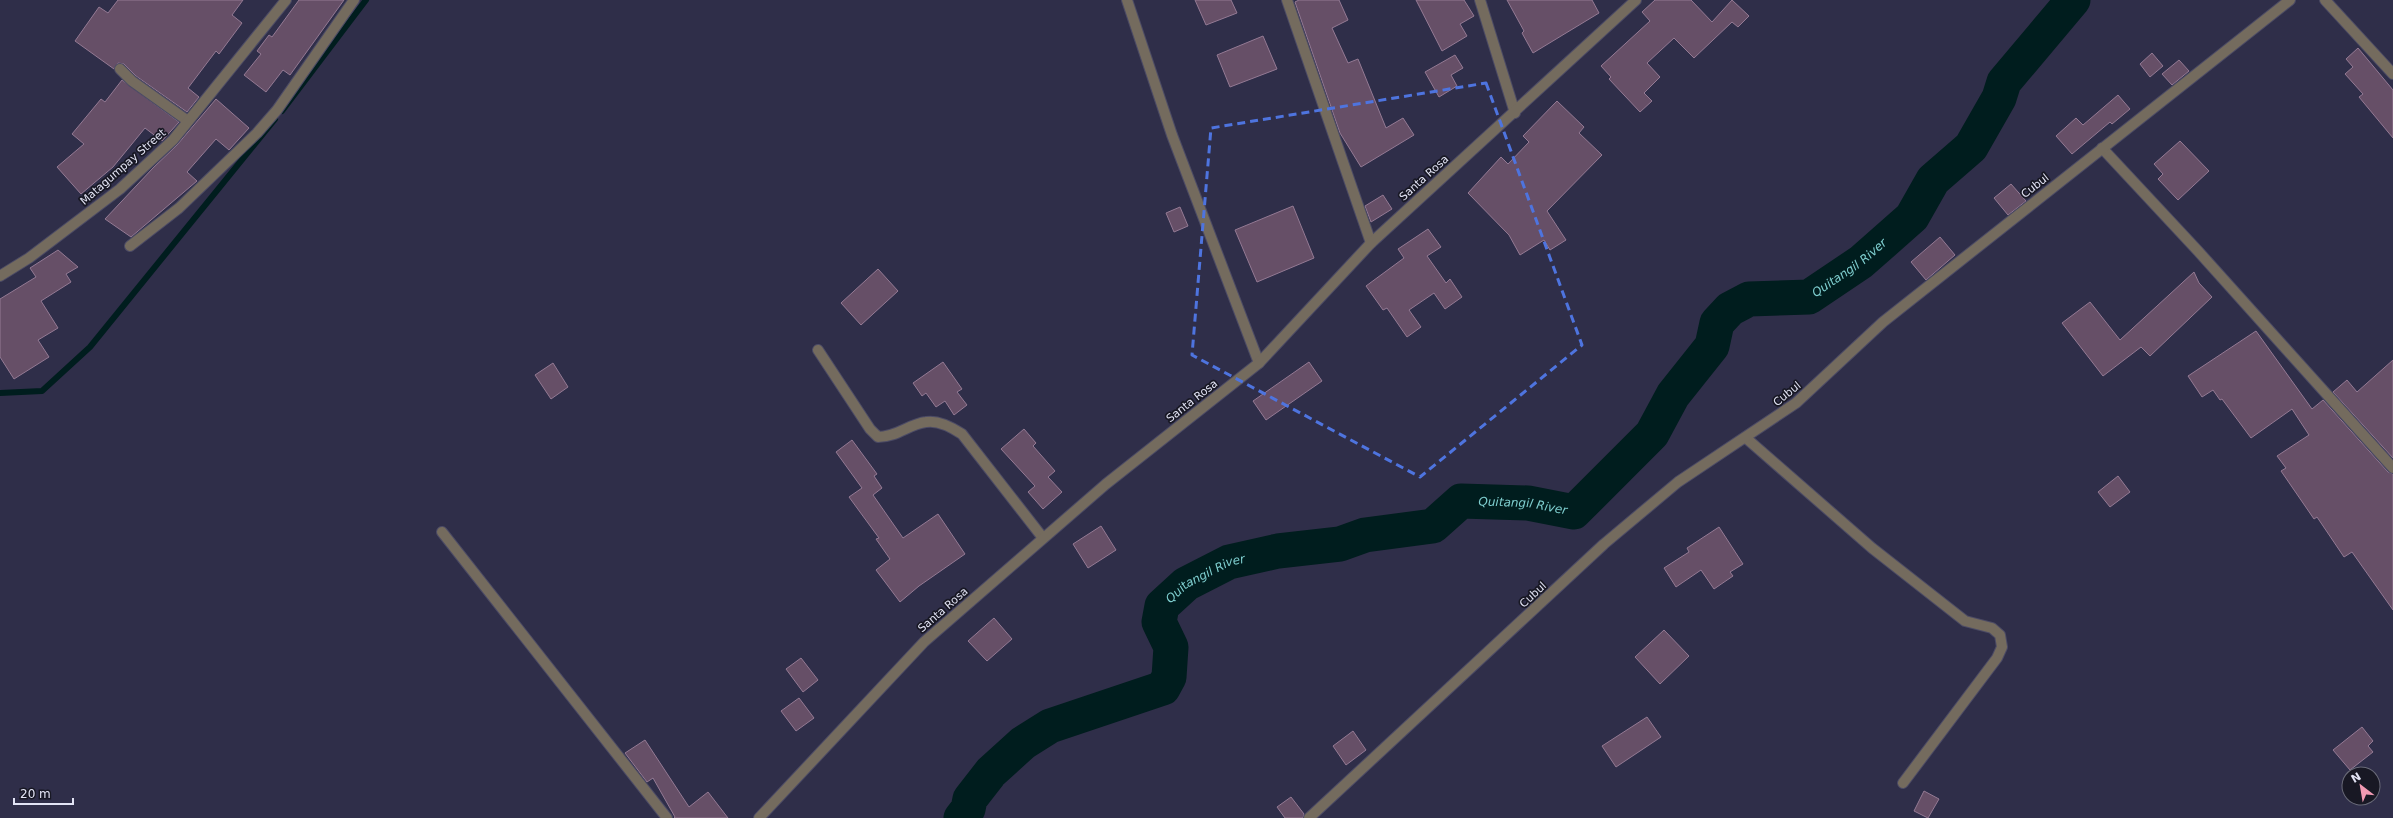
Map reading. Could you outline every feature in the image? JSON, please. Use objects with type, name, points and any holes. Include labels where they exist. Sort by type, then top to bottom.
[{"type":"street","name":"Matagumpay Street","points":[[0,276],[29,258],[120,189],[173,140],[286,0]]},
{"type":"street","points":[[130,246],[179,208],[257,132],[277,110],[354,0]]},
{"type":"street","points":[[1127,0],[1172,135],[1259,363]]},
{"type":"street","points":[[1287,0],[1371,243]]},
{"type":"street","points":[[1480,0],[1515,113]]},
{"type":"street","name":"Santa Rosa","points":[[759,818],[924,642],[1106,484],[1259,363],[1371,243],[1515,113],[1636,0]]},
{"type":"street","name":"Cubul","points":[[1309,818],[1604,544],[1678,482],[1746,438],[1796,403],[1883,322],[2290,0]]},
{"type":"street","points":[[2325,0],[2393,74]]},
{"type":"street","points":[[120,69],[132,81],[188,121]]},
{"type":"street","points":[[2102,148],[2198,251],[2393,468]]},
{"type":"street","points":[[818,350],[870,429],[878,437],[889,437],[926,422],[951,427],[962,434],[1043,538]]},
{"type":"street","points":[[1746,438],[1872,548],[1946,606],[1965,620],[1992,628],[2000,635],[2002,648],[1996,658],[1903,784]]},
{"type":"street","points":[[442,532],[667,818]]},
{"type":"highlighted area","points":[[1486,83],[1582,345],[1420,477],[1192,355],[1211,128]]},
{"type":"building","points":[[118,0],[243,0],[232,15],[242,23],[219,54],[216,51],[188,88],[199,97],[187,112],[136,76],[124,64],[118,63],[114,69],[75,41],[99,7],[108,13]]},
{"type":"building","points":[[299,0],[344,0],[290,75],[283,70],[266,92],[244,75],[261,54],[257,51],[269,35],[272,37]]},
{"type":"building","points":[[1195,0],[1231,0],[1237,13],[1206,25]]},
{"type":"building","points":[[1299,0],[1339,0],[1348,20],[1332,28],[1348,63],[1358,59],[1386,128],[1403,118],[1414,135],[1361,167],[1340,133],[1295,2]]},
{"type":"building","points":[[1416,0],[1464,0],[1474,16],[1460,24],[1467,36],[1442,51]]},
{"type":"building","points":[[1507,0],[1592,0],[1599,13],[1533,53],[1522,33],[1524,31]]},
{"type":"building","points":[[1655,0],[1691,0],[1712,22],[1732,0],[1749,16],[1738,27],[1732,22],[1694,58],[1674,38],[1647,63],[1660,77],[1644,93],[1652,101],[1640,112],[1609,79],[1611,77],[1601,66],[1650,21],[1642,12]]},
{"type":"building","points":[[1263,36],[1277,69],[1230,87],[1217,55]]},
{"type":"building","points":[[2358,48],[2393,90],[2393,138],[2359,97],[2363,94],[2345,74],[2353,67],[2346,59]]},
{"type":"building","points":[[2152,53],[2163,66],[2150,77],[2140,64]]},
{"type":"building","points":[[1455,55],[1463,68],[1451,75],[1457,86],[1439,97],[1425,72]]},
{"type":"building","points":[[2179,60],[2189,71],[2172,85],[2162,74]]},
{"type":"building","points":[[122,80],[179,122],[162,141],[145,128],[113,167],[81,194],[57,167],[84,144],[72,134],[101,99],[105,102]]},
{"type":"building","points":[[2118,95],[2130,109],[2112,124],[2110,122],[2072,154],[2056,136],[2076,118],[2083,125]]},
{"type":"building","points":[[216,99],[249,128],[229,150],[216,139],[187,172],[197,181],[131,237],[105,219],[177,145]]},
{"type":"building","points":[[1557,101],[1584,127],[1579,133],[1602,155],[1547,211],[1566,240],[1550,250],[1544,240],[1520,255],[1509,235],[1468,193],[1501,157],[1508,164],[1529,142],[1523,136]]},
{"type":"building","points":[[2180,141],[2209,171],[2178,200],[2158,179],[2163,174],[2154,164]]},
{"type":"building","points":[[2011,184],[2026,201],[2008,215],[1994,198]]},
{"type":"building","points":[[1383,195],[1392,209],[1371,222],[1365,206]]},
{"type":"building","points":[[1293,206],[1314,258],[1257,282],[1235,230]]},
{"type":"building","points":[[1180,207],[1188,226],[1174,232],[1166,213]]},
{"type":"building","points":[[1428,229],[1441,247],[1427,256],[1446,283],[1450,279],[1462,297],[1445,309],[1434,293],[1409,310],[1421,327],[1407,337],[1387,308],[1383,310],[1366,286],[1404,258],[1398,249]]},
{"type":"building","points":[[1940,237],[1955,255],[1926,280],[1911,262]]},
{"type":"building","points":[[58,250],[78,267],[66,274],[71,282],[41,301],[58,328],[38,340],[49,357],[14,379],[0,357],[0,299],[36,277],[30,268]]},
{"type":"building","points":[[878,269],[898,291],[861,325],[841,303]]},
{"type":"building","points":[[2194,272],[2199,283],[2212,297],[2150,356],[2141,347],[2103,376],[2062,323],[2090,302],[2120,340]]},
{"type":"building","points":[[2256,331],[2312,409],[2323,400],[2388,472],[2393,474],[2393,610],[2352,552],[2344,557],[2317,517],[2314,519],[2281,471],[2286,468],[2277,456],[2309,435],[2292,409],[2251,438],[2222,399],[2220,400],[2213,390],[2202,397],[2188,376]]},
{"type":"building","points":[[2393,360],[2393,458],[2333,392],[2347,380],[2357,392]]},
{"type":"building","points":[[943,362],[962,389],[957,392],[967,405],[954,415],[945,401],[936,407],[926,393],[922,396],[913,383]]},
{"type":"building","points":[[1309,362],[1322,381],[1266,420],[1253,401]]},
{"type":"building","points":[[553,363],[568,387],[551,399],[535,375]]},
{"type":"building","points":[[1024,429],[1036,443],[1033,446],[1055,471],[1048,477],[1062,492],[1043,509],[1028,492],[1035,486],[1001,449]]},
{"type":"building","points":[[852,440],[877,474],[874,476],[882,488],[873,495],[903,538],[938,514],[965,554],[919,586],[900,602],[876,570],[890,559],[876,539],[879,538],[849,497],[862,488],[836,452]]},
{"type":"building","points":[[2118,476],[2130,492],[2110,507],[2098,492]]},
{"type":"building","points":[[1101,526],[1116,550],[1088,568],[1073,544]]},
{"type":"building","points":[[1719,527],[1743,564],[1730,572],[1733,576],[1714,589],[1701,570],[1676,587],[1664,568],[1689,552],[1687,548]]},
{"type":"building","points":[[994,618],[1012,639],[987,661],[968,641]]},
{"type":"building","points":[[1664,630],[1689,656],[1660,684],[1635,657]]},
{"type":"building","points":[[801,658],[818,680],[803,692],[786,669]]},
{"type":"building","points":[[799,698],[814,718],[796,731],[781,711]]},
{"type":"building","points":[[1647,717],[1661,737],[1616,767],[1602,746]]},
{"type":"building","points":[[2362,727],[2373,741],[2368,746],[2373,752],[2355,766],[2347,766],[2333,750]]},
{"type":"building","points":[[1353,731],[1366,750],[1346,765],[1333,746]]},
{"type":"building","points":[[645,740],[689,807],[708,792],[728,818],[674,818],[675,817],[653,778],[647,782],[625,753]]},
{"type":"building","points":[[1924,791],[1939,799],[1928,818],[1914,811]]},
{"type":"building","points":[[1291,797],[1304,814],[1303,818],[1285,818],[1277,807]]},
{"type":"waterway","points":[[282,111],[366,0]]},
{"type":"waterway","name":"Quitangil River","points":[[961,818],[968,809],[970,799],[991,772],[1023,743],[1050,726],[1163,688],[1169,677],[1171,647],[1159,622],[1162,606],[1186,584],[1229,562],[1278,551],[1340,544],[1365,535],[1433,526],[1461,501],[1528,503],[1574,512],[1652,434],[1673,395],[1712,346],[1717,323],[1730,309],[1749,299],[1809,297],[1861,262],[1912,217],[1933,180],[1971,147],[1999,98],[2004,82],[2073,0]]},
{"type":"waterway","points":[[0,393],[42,391],[90,347],[275,119]]}]
